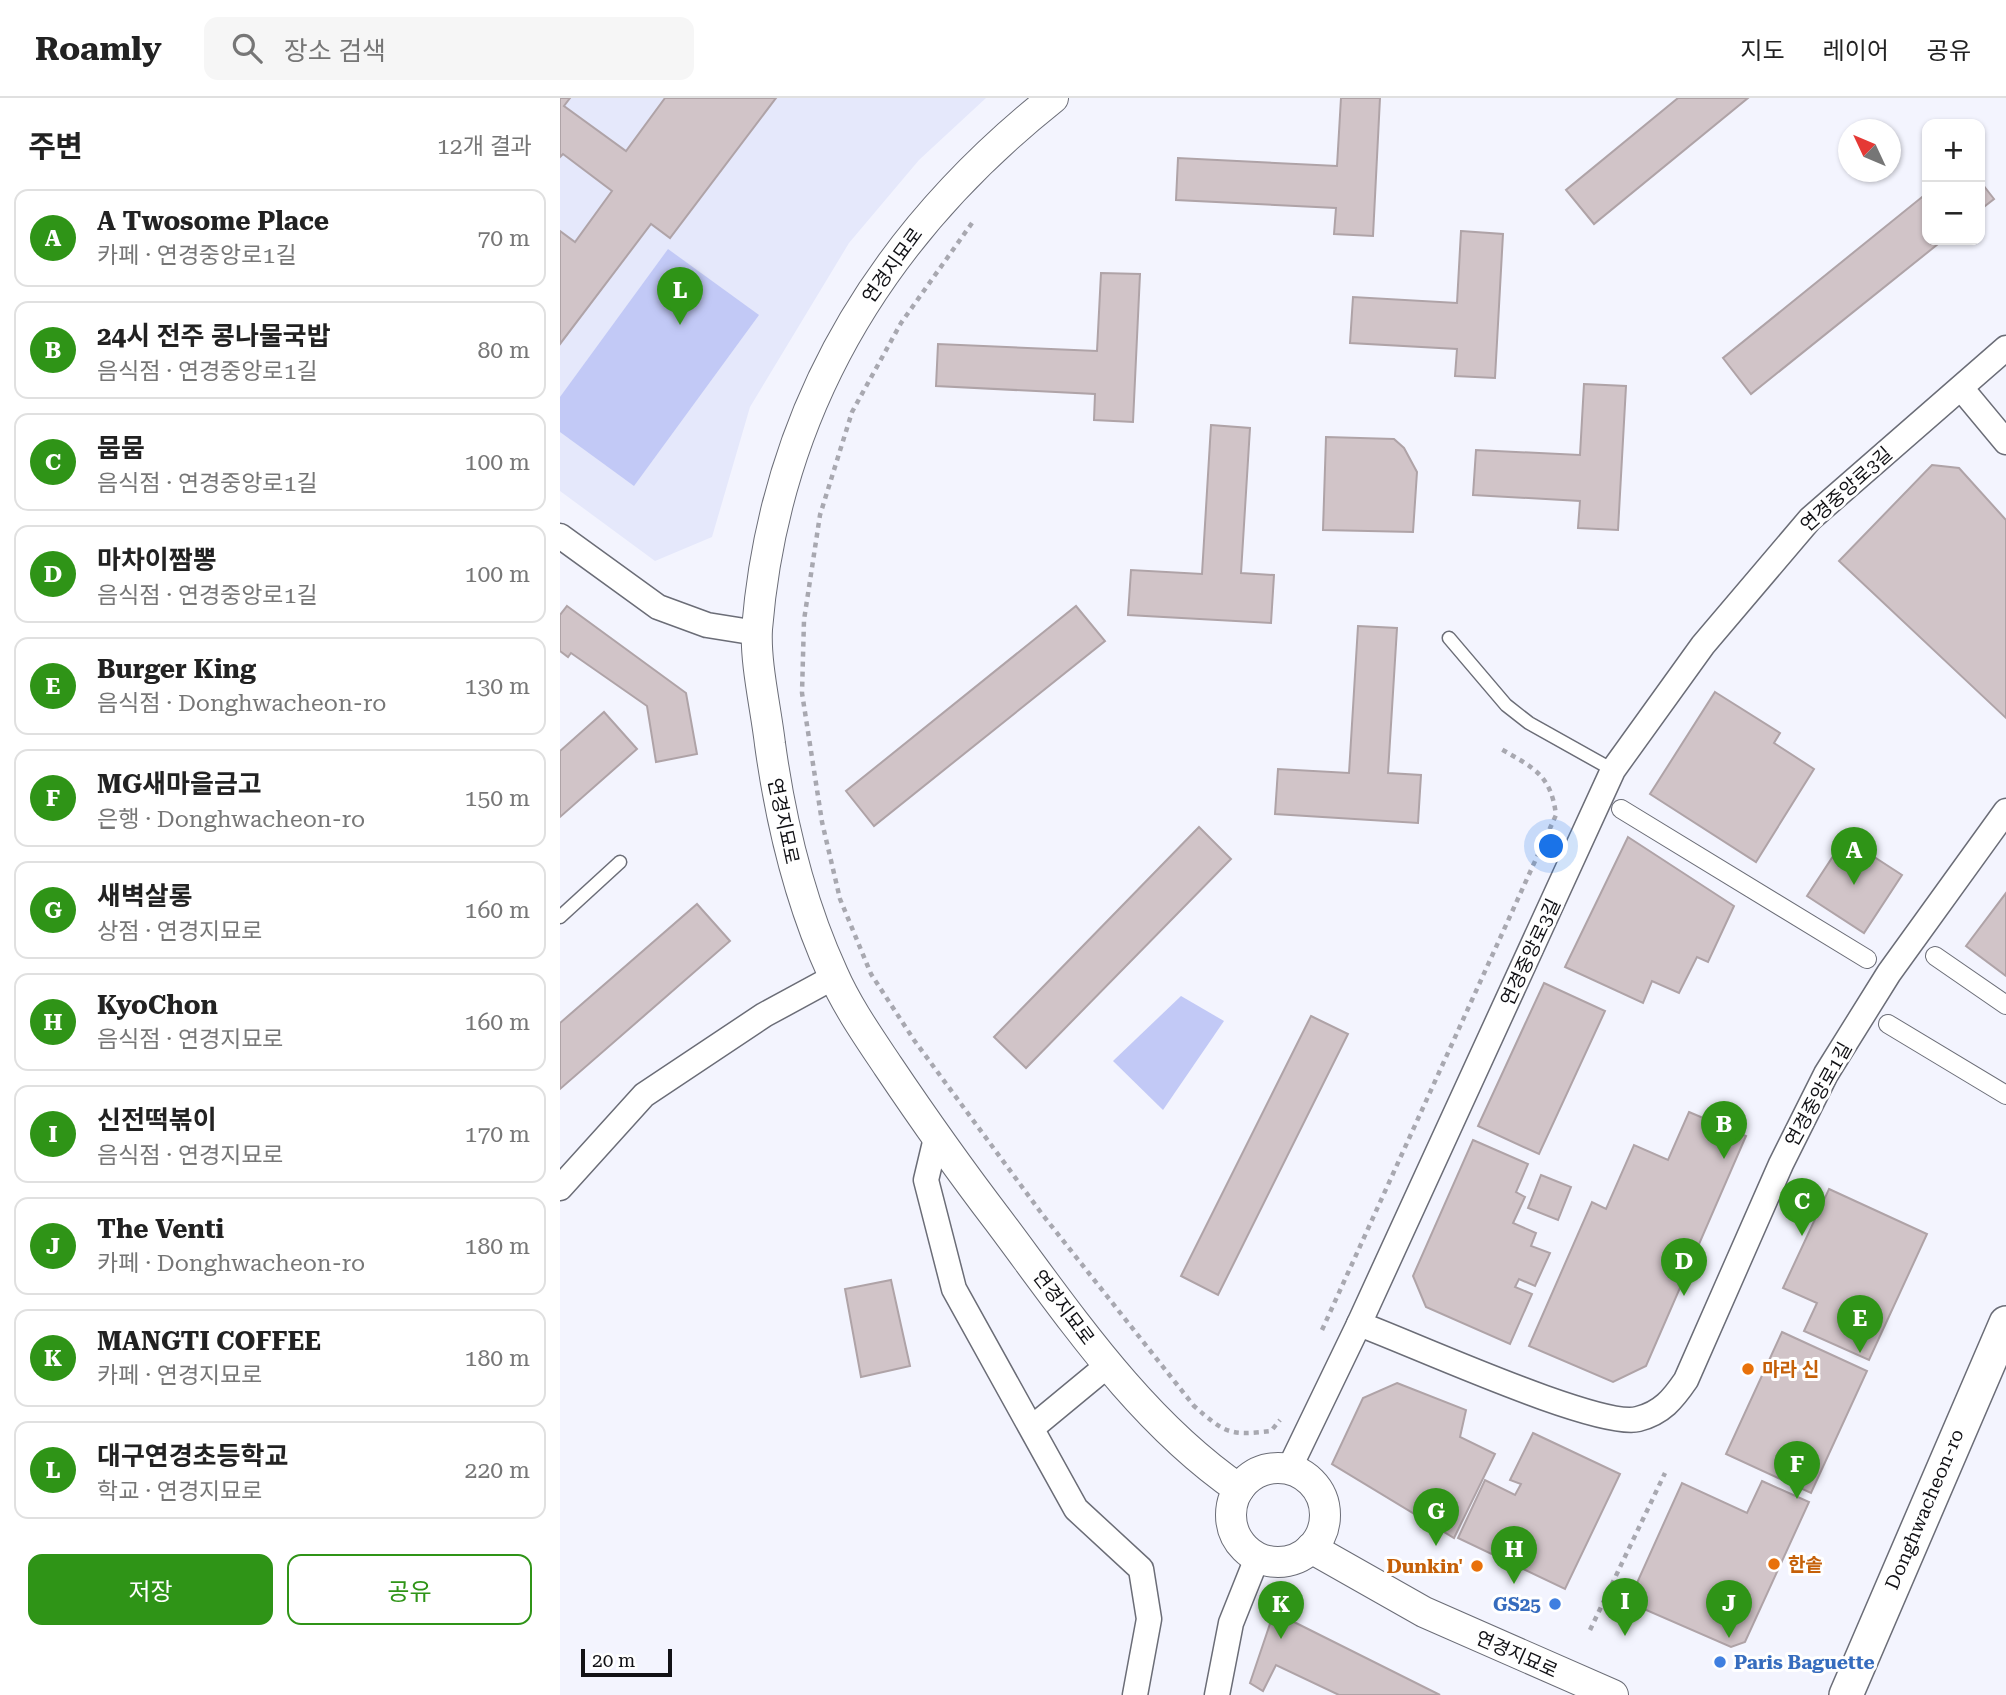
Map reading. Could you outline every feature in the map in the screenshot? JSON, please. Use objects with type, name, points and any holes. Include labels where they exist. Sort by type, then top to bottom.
[{"type":"main road","name":"Donghwacheon-ro","points":[[1846,1695],[2006,1323]]},
{"type":"street","name":"연경지묘로","points":[[1053,98],[980,159],[936,205],[880,279],[837,348],[796,441],[774,518],[757,633],[779,812],[811,922],[834,977],[862,1027],[936,1138],[1108,1365],[1168,1433],[1199,1461],[1239,1489]]},
{"type":"street","name":"연경중앙로3길","points":[[1289,1469],[1359,1324],[1613,771],[1703,645],[1810,519],[2006,348]]},
{"type":"street","points":[[1961,388],[2006,442]]},
{"type":"street","points":[[560,536],[658,607],[707,625],[757,633]]},
{"type":"street","points":[[1621,809],[1867,959]]},
{"type":"street","name":"연경중앙로1길","points":[[1359,1324],[1570,1407],[1607,1418],[1636,1420],[1668,1406],[1686,1380],[1781,1164],[1826,1074],[1889,973],[2006,811]]},
{"type":"street","points":[[1935,956],[2006,1005]]},
{"type":"street","points":[[560,1188],[644,1095],[764,1015],[834,977]]},
{"type":"street","points":[[1888,1024],[2006,1095]]},
{"type":"street","points":[[936,1138],[926,1180],[954,1289],[1002,1379],[1033,1427],[1076,1509],[1141,1569],[1149,1619],[1135,1695]]},
{"type":"street","points":[[1033,1427],[1108,1365]]},
{"type":"street","points":[[1289,1469],[1313,1483],[1324,1509],[1324,1523],[1311,1548],[1286,1561],[1258,1558],[1244,1548],[1235,1535],[1231,1520],[1232,1503],[1239,1489],[1261,1471],[1289,1469]]},
{"type":"street","name":"연경지묘로","points":[[1311,1548],[1424,1612],[1613,1695]]},
{"type":"street","points":[[1217,1695],[1231,1623],[1258,1558]]},
{"type":"lane","points":[[1449,638],[1506,705],[1529,723],[1613,771]]},
{"type":"lane","points":[[560,917],[621,862]]},
{"type":"path","points":[[972,223],[901,323],[852,412],[820,515],[804,620],[802,693],[822,822],[840,899],[872,974],[914,1040],[1042,1214],[1194,1406],[1222,1431],[1271,1431],[1283,1417]]},
{"type":"path","points":[[1321,1333],[1556,815],[1553,791],[1534,769],[1501,749]]},
{"type":"path","points":[[1590,1630],[1665,1473]]},
{"type":"shaded area","points":[[560,98],[986,98],[919,160],[849,243],[750,407],[712,537],[655,561],[560,491]]},
{"type":"shaded area","points":[[668,249],[759,315],[634,486],[560,432],[560,397]]},
{"type":"shaded area","points":[[1181,996],[1224,1021],[1163,1110],[1113,1061]]},
{"type":"building","points":[[560,98],[570,98],[564,106],[626,151],[665,98],[776,98],[670,238],[651,224],[560,344],[560,231],[575,242],[612,191],[563,154],[560,157]]},
{"type":"building","points":[[1341,98],[1380,98],[1373,236],[1334,234],[1336,208],[1176,200],[1178,158],[1337,166]]},
{"type":"building","points":[[1678,98],[1748,98],[1594,224],[1566,190]]},
{"type":"building","points":[[1985,187],[1994,199],[1985,206]]},
{"type":"building","points":[[1922,197],[1922,245],[1937,245],[1751,394],[1723,358]]},
{"type":"building","points":[[1461,231],[1503,234],[1495,378],[1455,376],[1457,349],[1350,343],[1353,297],[1457,303]]},
{"type":"building","points":[[1101,273],[1140,274],[1133,422],[1094,420],[1095,394],[936,386],[938,344],[1097,351]]},
{"type":"building","points":[[1584,384],[1626,386],[1618,530],[1578,528],[1580,501],[1473,495],[1476,450],[1580,455]]},
{"type":"building","points":[[1211,425],[1250,428],[1241,573],[1274,575],[1271,623],[1128,615],[1131,570],[1202,574]]},
{"type":"building","points":[[1326,437],[1394,439],[1404,448],[1417,472],[1413,532],[1323,530]]},
{"type":"building","points":[[1932,465],[1959,468],[2006,520],[2006,718],[1839,561]]},
{"type":"building","points":[[567,606],[686,693],[697,754],[656,762],[647,706],[571,653],[568,657],[560,651],[560,615]]},
{"type":"building","points":[[1076,606],[1105,641],[874,826],[846,791]]},
{"type":"building","points":[[1358,626],[1397,628],[1388,773],[1421,775],[1418,823],[1275,814],[1278,769],[1349,773]]},
{"type":"building","points":[[1715,692],[1780,733],[1774,743],[1814,769],[1756,862],[1650,794]]},
{"type":"building","points":[[604,712],[637,749],[560,817],[560,751]]},
{"type":"building","points":[[1199,827],[1231,859],[1026,1068],[994,1037]]},
{"type":"building","points":[[1628,837],[1734,906],[1708,962],[1697,957],[1679,993],[1652,981],[1643,1003],[1565,967]]},
{"type":"building","points":[[1845,838],[1902,875],[1864,933],[1807,896]]},
{"type":"building","points":[[2006,893],[2006,976],[1966,946]]},
{"type":"building","points":[[697,904],[730,941],[560,1089],[560,1023]]},
{"type":"building","points":[[1544,983],[1605,1011],[1539,1154],[1478,1126]]},
{"type":"building","points":[[1311,1016],[1348,1034],[1218,1295],[1181,1276]]},
{"type":"building","points":[[1689,1112],[1746,1136],[1646,1366],[1613,1382],[1529,1346],[1592,1202],[1606,1209],[1634,1145],[1668,1160]]},
{"type":"building","points":[[1473,1140],[1528,1164],[1516,1192],[1525,1197],[1513,1223],[1536,1233],[1531,1246],[1550,1253],[1535,1286],[1519,1279],[1515,1287],[1532,1294],[1510,1344],[1426,1307],[1413,1276]]},
{"type":"building","points":[[1541,1175],[1571,1187],[1558,1220],[1528,1208]]},
{"type":"building","points":[[1829,1189],[1927,1234],[1869,1360],[1804,1331],[1817,1303],[1783,1288]]},
{"type":"building","points":[[891,1280],[910,1366],[861,1377],[845,1289]]},
{"type":"building","points":[[1782,1332],[1867,1371],[1811,1493],[1726,1454]]},
{"type":"building","points":[[1397,1383],[1466,1410],[1460,1437],[1495,1454],[1454,1538],[1332,1464],[1363,1398]]},
{"type":"building","points":[[1533,1433],[1620,1474],[1565,1589],[1458,1538],[1485,1480],[1515,1495],[1521,1484],[1510,1480]]},
{"type":"building","points":[[1762,1481],[1809,1502],[1745,1642],[1731,1647],[1637,1606],[1632,1594],[1682,1483],[1747,1513]]},
{"type":"building","points":[[1274,1612],[1440,1695],[1339,1695],[1276,1665],[1263,1691],[1250,1683]]},
{"type":"place","name":"대구연경초등학교","points":[[680,325]]},
{"type":"place","name":"A Twosome Place","points":[[1854,885]]},
{"type":"place","name":"24시 전주 콩나물국밥","points":[[1724,1159]]},
{"type":"place","name":"뭄뭄","points":[[1802,1236]]},
{"type":"place","name":"마차이짬뽕","points":[[1684,1296]]},
{"type":"place","name":"Burger King","points":[[1860,1353]]},
{"type":"place","name":"마라 신","points":[[1748,1369]]},
{"type":"place","name":"MG새마을금고","points":[[1797,1499]]},
{"type":"place","name":"새벽살롱","points":[[1436,1546]]},
{"type":"place","name":"한솥","points":[[1774,1564]]},
{"type":"place","name":"Dunkin'","points":[[1477,1566]]},
{"type":"place","name":"KyoChon","points":[[1514,1584]]},
{"type":"place","name":"GS25","points":[[1555,1604]]},
{"type":"place","name":"신전떡볶이","points":[[1625,1636]]},
{"type":"place","name":"The Venti","points":[[1729,1638]]},
{"type":"place","name":"MANGTI COFFEE","points":[[1281,1639]]},
{"type":"place","name":"Paris Baguette","points":[[1720,1662]]}]
